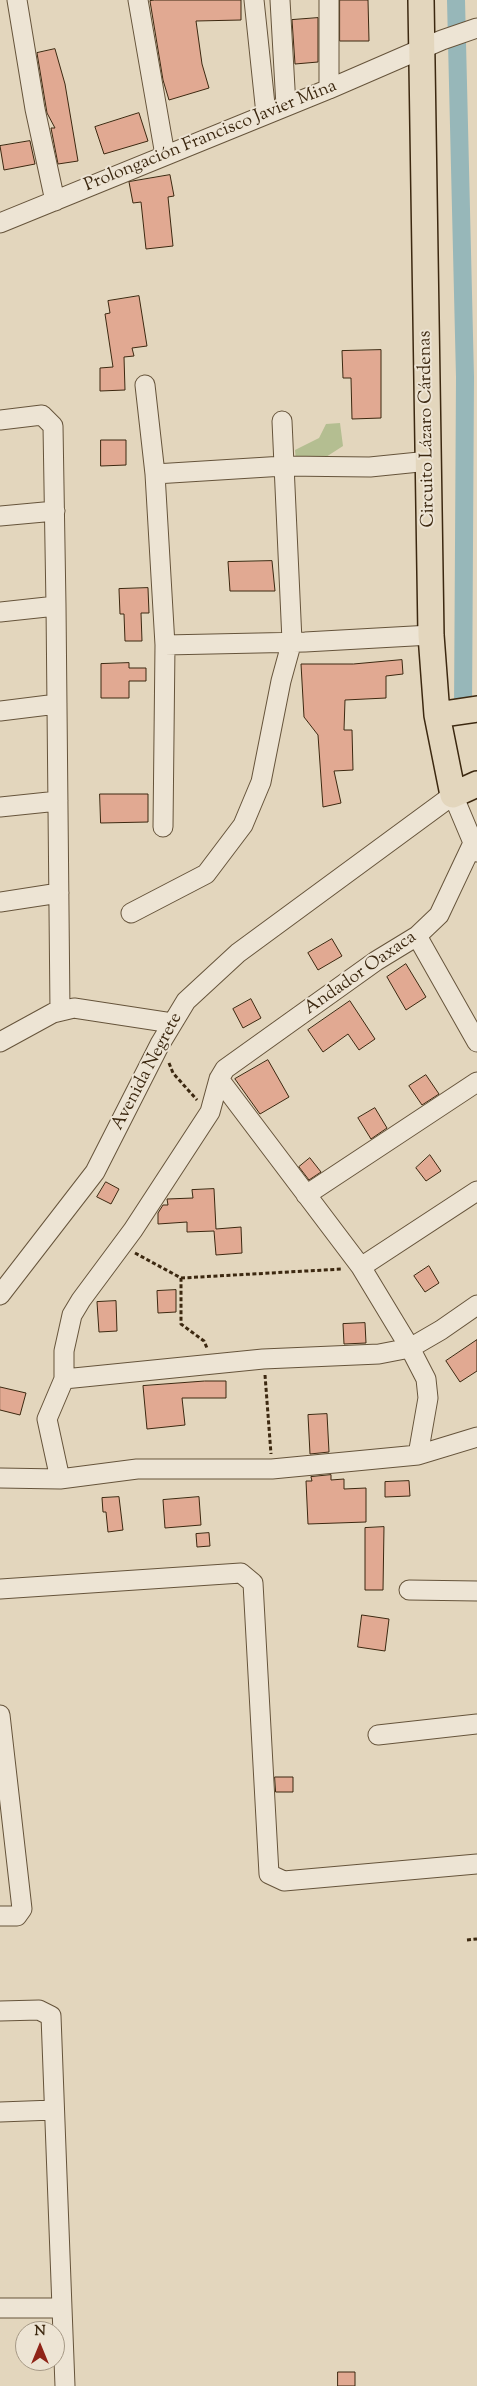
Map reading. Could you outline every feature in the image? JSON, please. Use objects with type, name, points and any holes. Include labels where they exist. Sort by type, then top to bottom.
[{"type":"main road","name":"Circuito Lázaro Cárdenas","points":[[422,0],[432,45],[429,461],[431,635],[437,715],[453,795]]},
{"type":"main road","points":[[437,715],[477,709]]},
{"type":"main road","points":[[453,795],[477,784]]},
{"type":"street","points":[[17,0],[35,109],[55,201]]},
{"type":"street","points":[[138,0],[165,155]]},
{"type":"street","points":[[254,0],[266,114]]},
{"type":"street","points":[[280,0],[286,106]]},
{"type":"street","points":[[329,0],[329,89]]},
{"type":"street","name":"Prolongación Francisco Javier Mina","points":[[0,223],[472,30]]},
{"type":"street","points":[[146,385],[155,474],[165,645],[163,827]]},
{"type":"street","points":[[0,420],[42,415],[53,426],[60,1011]]},
{"type":"street","points":[[131,913],[206,874],[243,824],[262,782],[281,681],[292,641],[282,421]]},
{"type":"street","points":[[155,474],[284,466],[370,468],[429,461]]},
{"type":"street","points":[[0,516],[55,511]]},
{"type":"street","points":[[0,612],[56,606]]},
{"type":"street","points":[[165,645],[305,642],[431,635]]},
{"type":"street","points":[[0,711],[57,704]]},
{"type":"street","name":"Circuito Lázaro Cárdenas","points":[[453,795],[475,848]]},
{"type":"street","name":"Avenida Negrete","points":[[0,1294],[95,1172],[160,1044],[186,1001],[238,953],[453,795]]},
{"type":"street","points":[[0,807],[58,801]]},
{"type":"street","name":"Andador Oaxaca","points":[[219,1079],[225,1069],[376,961],[418,936],[439,915],[475,848]]},
{"type":"street","points":[[0,902],[59,893]]},
{"type":"street","points":[[418,936],[477,1042]]},
{"type":"street","points":[[0,1042],[53,1013],[74,1008],[172,1023]]},
{"type":"street","points":[[60,1479],[47,1419],[64,1379],[64,1351],[72,1315],[80,1300],[121,1246],[210,1112],[219,1079]]},
{"type":"street","points":[[219,1079],[361,1267],[410,1348],[426,1379],[428,1398],[418,1455]]},
{"type":"street","points":[[306,1195],[477,1082]]},
{"type":"street","points":[[361,1267],[477,1191]]},
{"type":"street","points":[[64,1379],[263,1359],[379,1354],[410,1348],[477,1306]]},
{"type":"street","points":[[0,1478],[60,1479],[137,1469],[272,1469],[418,1455],[477,1437]]},
{"type":"street","points":[[0,1589],[241,1573],[253,1583],[269,1874],[284,1881],[477,1864]]},
{"type":"street","points":[[409,1590],[477,1591]]},
{"type":"street","points":[[0,1723],[6,1825],[22,1909],[17,1916],[0,1916]]},
{"type":"street","points":[[378,1735],[477,1724]]},
{"type":"street","points":[[0,2011],[39,2010],[51,2016],[65,2386]]},
{"type":"street","points":[[0,2112],[54,2110]]},
{"type":"street","points":[[0,2308],[62,2308]]},
{"type":"path","points":[[160,1044],[173,1073],[190,1094],[210,1112]]},
{"type":"path","points":[[121,1246],[180,1278],[361,1267]]},
{"type":"path","points":[[180,1278],[181,1324],[204,1341],[214,1365]]},
{"type":"path","points":[[263,1359],[272,1469]]},
{"type":"path","points":[[467,1940],[477,1939]]},
{"type":"green space","points":[[340,423],[343,446],[312,466],[296,462],[295,450],[319,438],[326,424]]},
{"type":"building","points":[[241,0],[241,20],[196,21],[202,64],[209,88],[169,100],[163,80],[150,1]]},
{"type":"building","points":[[340,0],[368,0],[369,41],[340,41]]},
{"type":"building","points":[[318,18],[318,62],[295,64],[292,20]]},
{"type":"building","points":[[55,49],[65,84],[78,161],[58,164],[51,128],[55,128],[47,113],[37,53]]},
{"type":"building","points":[[139,113],[148,141],[104,154],[95,127]]},
{"type":"building","points":[[30,141],[35,164],[4,170],[0,146]]},
{"type":"building","points":[[170,175],[174,196],[168,197],[173,246],[146,249],[141,202],[133,203],[129,182]]},
{"type":"building","points":[[139,296],[147,346],[132,348],[134,356],[124,357],[125,390],[100,391],[100,368],[113,367],[105,314],[110,313],[108,301]]},
{"type":"building","points":[[381,350],[381,418],[352,419],[351,378],[343,378],[342,351]]},
{"type":"building","points":[[101,440],[126,440],[126,465],[101,466]]},
{"type":"building","points":[[272,561],[275,591],[230,591],[228,562]]},
{"type":"building","points":[[148,588],[149,613],[141,613],[142,641],[125,641],[124,614],[120,614],[119,589]]},
{"type":"building","points":[[402,660],[403,674],[386,676],[386,698],[345,700],[344,730],[352,730],[353,770],[334,771],[341,803],[323,807],[318,735],[304,717],[301,664],[353,664]]},
{"type":"building","points":[[129,663],[129,668],[146,668],[146,681],[129,681],[129,698],[101,698],[101,664]]},
{"type":"building","points":[[100,794],[148,794],[148,822],[101,823]]},
{"type":"building","points":[[332,939],[342,956],[318,970],[308,953]]},
{"type":"building","points":[[406,964],[426,997],[406,1010],[387,977]]},
{"type":"building","points":[[251,999],[261,1018],[243,1028],[233,1009]]},
{"type":"building","points":[[350,1001],[375,1039],[359,1050],[348,1034],[323,1052],[308,1030]]},
{"type":"building","points":[[268,1060],[289,1097],[260,1114],[235,1079]]},
{"type":"building","points":[[426,1075],[439,1094],[422,1105],[409,1086]]},
{"type":"building","points":[[375,1108],[387,1128],[371,1139],[358,1118]]},
{"type":"building","points":[[430,1155],[441,1171],[426,1181],[416,1168]]},
{"type":"building","points":[[310,1158],[321,1172],[309,1180],[299,1167]]},
{"type":"building","points":[[106,1182],[119,1189],[111,1204],[97,1197]]},
{"type":"building","points":[[214,1189],[216,1229],[241,1227],[242,1253],[216,1255],[214,1231],[187,1232],[187,1222],[158,1224],[158,1213],[163,1205],[168,1205],[167,1199],[193,1198],[192,1190]]},
{"type":"building","points":[[429,1266],[439,1283],[425,1292],[414,1276]]},
{"type":"building","points":[[176,1290],[176,1312],[158,1313],[157,1291]]},
{"type":"building","points":[[116,1301],[117,1331],[99,1332],[97,1302]]},
{"type":"building","points":[[365,1323],[366,1343],[344,1344],[343,1324]]},
{"type":"building","points":[[477,1340],[477,1371],[460,1382],[446,1361]]},
{"type":"building","points":[[226,1381],[226,1398],[182,1398],[185,1425],[147,1429],[143,1386]]},
{"type":"building","points":[[0,1387],[26,1393],[20,1415],[0,1410]]},
{"type":"building","points":[[327,1414],[329,1452],[310,1454],[308,1415]]},
{"type":"building","points":[[331,1475],[331,1480],[344,1479],[344,1489],[366,1488],[366,1522],[308,1524],[306,1481],[312,1481],[311,1477]]},
{"type":"building","points":[[409,1481],[410,1496],[385,1497],[385,1482]]},
{"type":"building","points":[[119,1497],[123,1530],[108,1532],[106,1512],[103,1512],[102,1498]]},
{"type":"building","points":[[199,1497],[201,1525],[165,1528],[163,1500]]},
{"type":"building","points":[[384,1527],[383,1590],[365,1590],[365,1528]]},
{"type":"building","points":[[209,1533],[210,1546],[197,1547],[196,1534]]},
{"type":"building","points":[[362,1615],[389,1619],[385,1651],[358,1647]]},
{"type":"building","points":[[275,1777],[293,1777],[293,1792],[276,1792]]},
{"type":"building","points":[[338,2372],[355,2372],[355,2386],[338,2386]]},
{"type":"waterway","points":[[456,0],[465,377],[463,711]]}]
